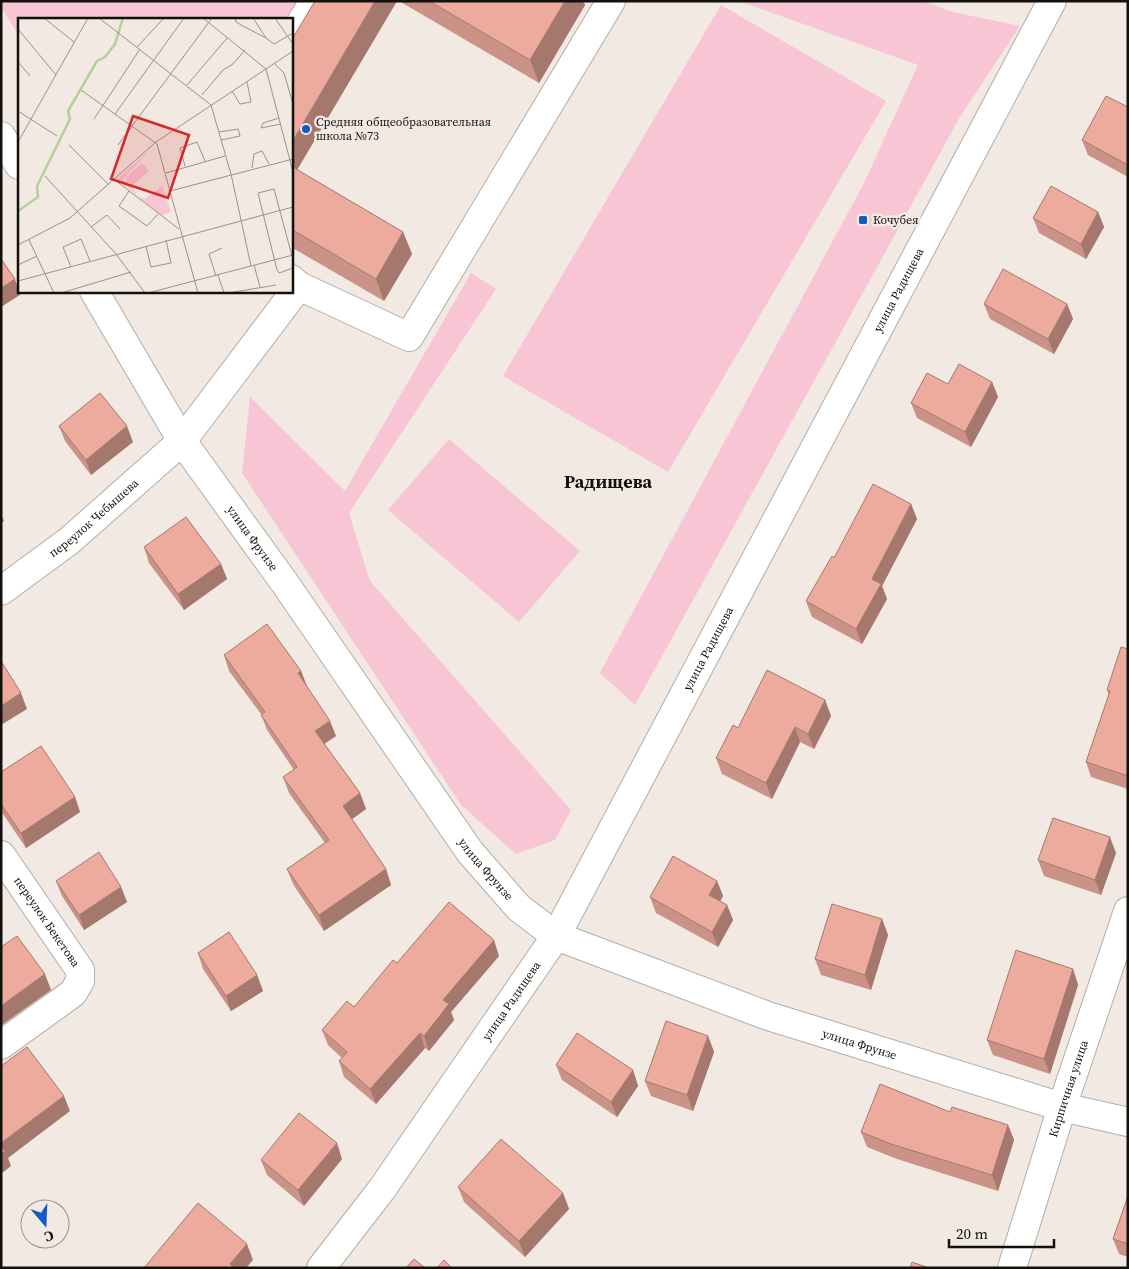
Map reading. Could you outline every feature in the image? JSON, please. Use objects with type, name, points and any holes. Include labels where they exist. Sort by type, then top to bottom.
[{"type":"street","points":[[292,37],[314,1]]},
{"type":"street","points":[[295,283],[409,337],[610,1]]},
{"type":"street","name":"улица Радищева","points":[[321,1268],[382,1189],[556,936],[1052,1]]},
{"type":"street","points":[[2,140],[18,164]]},
{"type":"street","name":"улица Фрунзе","points":[[95,292],[182,441],[284,582],[470,852],[519,908],[556,936],[768,1016],[1062,1107],[1128,1122]]},
{"type":"street","name":"переулок Чебышева","points":[[1,591],[69,541],[182,441],[289,292]]},
{"type":"street","name":"переулок Бекетова","points":[[1,855],[80,970],[80,981],[73,993],[1,1045]]},
{"type":"street","name":"Кирпичная улица","points":[[1012,1268],[1062,1107],[1128,911]]},
{"type":"shaded area","points":[[1,1],[297,1],[286,18],[18,18],[18,34],[1,7]]},
{"type":"shaded area","points":[[739,1],[924,1],[952,12],[1020,26],[960,117],[635,705],[600,673],[864,183],[918,65]]},
{"type":"shaded area","points":[[721,5],[886,101],[668,472],[503,376]]},
{"type":"shaded area","points":[[471,273],[496,289],[349,513],[370,581],[571,810],[555,840],[516,854],[461,805],[242,473],[250,397],[345,491]]},
{"type":"shaded area","points":[[449,439],[580,551],[519,622],[388,510]]},
{"type":"building","points":[[315,1],[375,1],[292,142],[292,39]]},
{"type":"building","points":[[429,1],[565,1],[530,60]]},
{"type":"building","points":[[1106,96],[1128,107],[1128,165],[1082,140]]},
{"type":"building","points":[[292,167],[403,232],[376,279],[292,230]]},
{"type":"building","points":[[1051,186],[1098,212],[1081,244],[1033,218]]},
{"type":"building","points":[[1,259],[15,279],[1,288]]},
{"type":"building","points":[[1003,269],[1067,304],[1048,339],[984,304]]},
{"type":"building","points":[[959,364],[992,382],[965,432],[911,403],[927,373],[948,384]]},
{"type":"building","points":[[100,393],[127,426],[86,460],[59,426]]},
{"type":"building","points":[[873,484],[911,504],[872,579],[881,584],[856,629],[806,601],[832,556],[834,558]]},
{"type":"building","points":[[186,517],[221,564],[178,594],[144,547]]},
{"type":"building","points":[[267,624],[301,671],[298,673],[330,721],[315,731],[360,793],[343,806],[386,869],[319,915],[287,869],[329,840],[283,777],[297,767],[261,715],[265,712],[224,655]]},
{"type":"building","points":[[1121,647],[1128,649],[1128,776],[1086,762],[1110,691],[1107,690]]},
{"type":"building","points":[[1,661],[21,693],[1,706]]},
{"type":"building","points":[[767,670],[825,700],[808,734],[795,727],[766,783],[716,758],[733,725],[738,728]]},
{"type":"building","points":[[41,746],[75,797],[21,833],[1,804],[1,772]]},
{"type":"building","points":[[1053,818],[1110,837],[1095,880],[1038,860]]},
{"type":"building","points":[[99,852],[121,887],[79,915],[56,881]]},
{"type":"building","points":[[673,856],[717,881],[709,895],[727,905],[712,932],[650,897]]},
{"type":"building","points":[[449,902],[494,940],[443,1000],[449,1004],[424,1036],[420,1033],[370,1089],[339,1061],[347,1052],[322,1030],[347,1001],[354,1007],[393,960],[397,963]]},
{"type":"building","points":[[832,904],[882,919],[865,975],[815,959]]},
{"type":"building","points":[[229,932],[257,975],[226,996],[198,953]]},
{"type":"building","points":[[17,936],[45,974],[1,1006],[1,947]]},
{"type":"building","points":[[1016,950],[1073,969],[1044,1059],[987,1040]]},
{"type":"building","points":[[666,1021],[708,1036],[687,1095],[645,1081]]},
{"type":"building","points":[[577,1033],[633,1070],[611,1102],[556,1065]]},
{"type":"building","points":[[27,1047],[64,1096],[1,1143],[1,1066]]},
{"type":"building","points":[[880,1084],[950,1112],[952,1107],[1008,1125],[992,1175],[891,1144],[861,1132]]},
{"type":"building","points":[[299,1113],[337,1143],[298,1190],[261,1160]]},
{"type":"building","points":[[501,1139],[563,1193],[519,1241],[458,1187]]},
{"type":"building","points":[[1,1146],[5,1151],[1,1154]]},
{"type":"building","points":[[1128,1196],[1128,1244],[1113,1239]]},
{"type":"building","points":[[198,1203],[247,1244],[230,1264],[235,1268],[144,1268]]},
{"type":"building","points":[[414,1259],[425,1268],[406,1268]]},
{"type":"building","points":[[444,1260],[452,1268],[437,1268]]},
{"type":"building","points":[[912,1262],[929,1268],[910,1268]]},
{"type":"place","name":"Средняя общеобразовательная школа №73","points":[[306,129]]},
{"type":"place","name":"Кочубея","points":[[863,220]]},
{"type":"district","name":"Радищева","points":[[608,482]]}]
